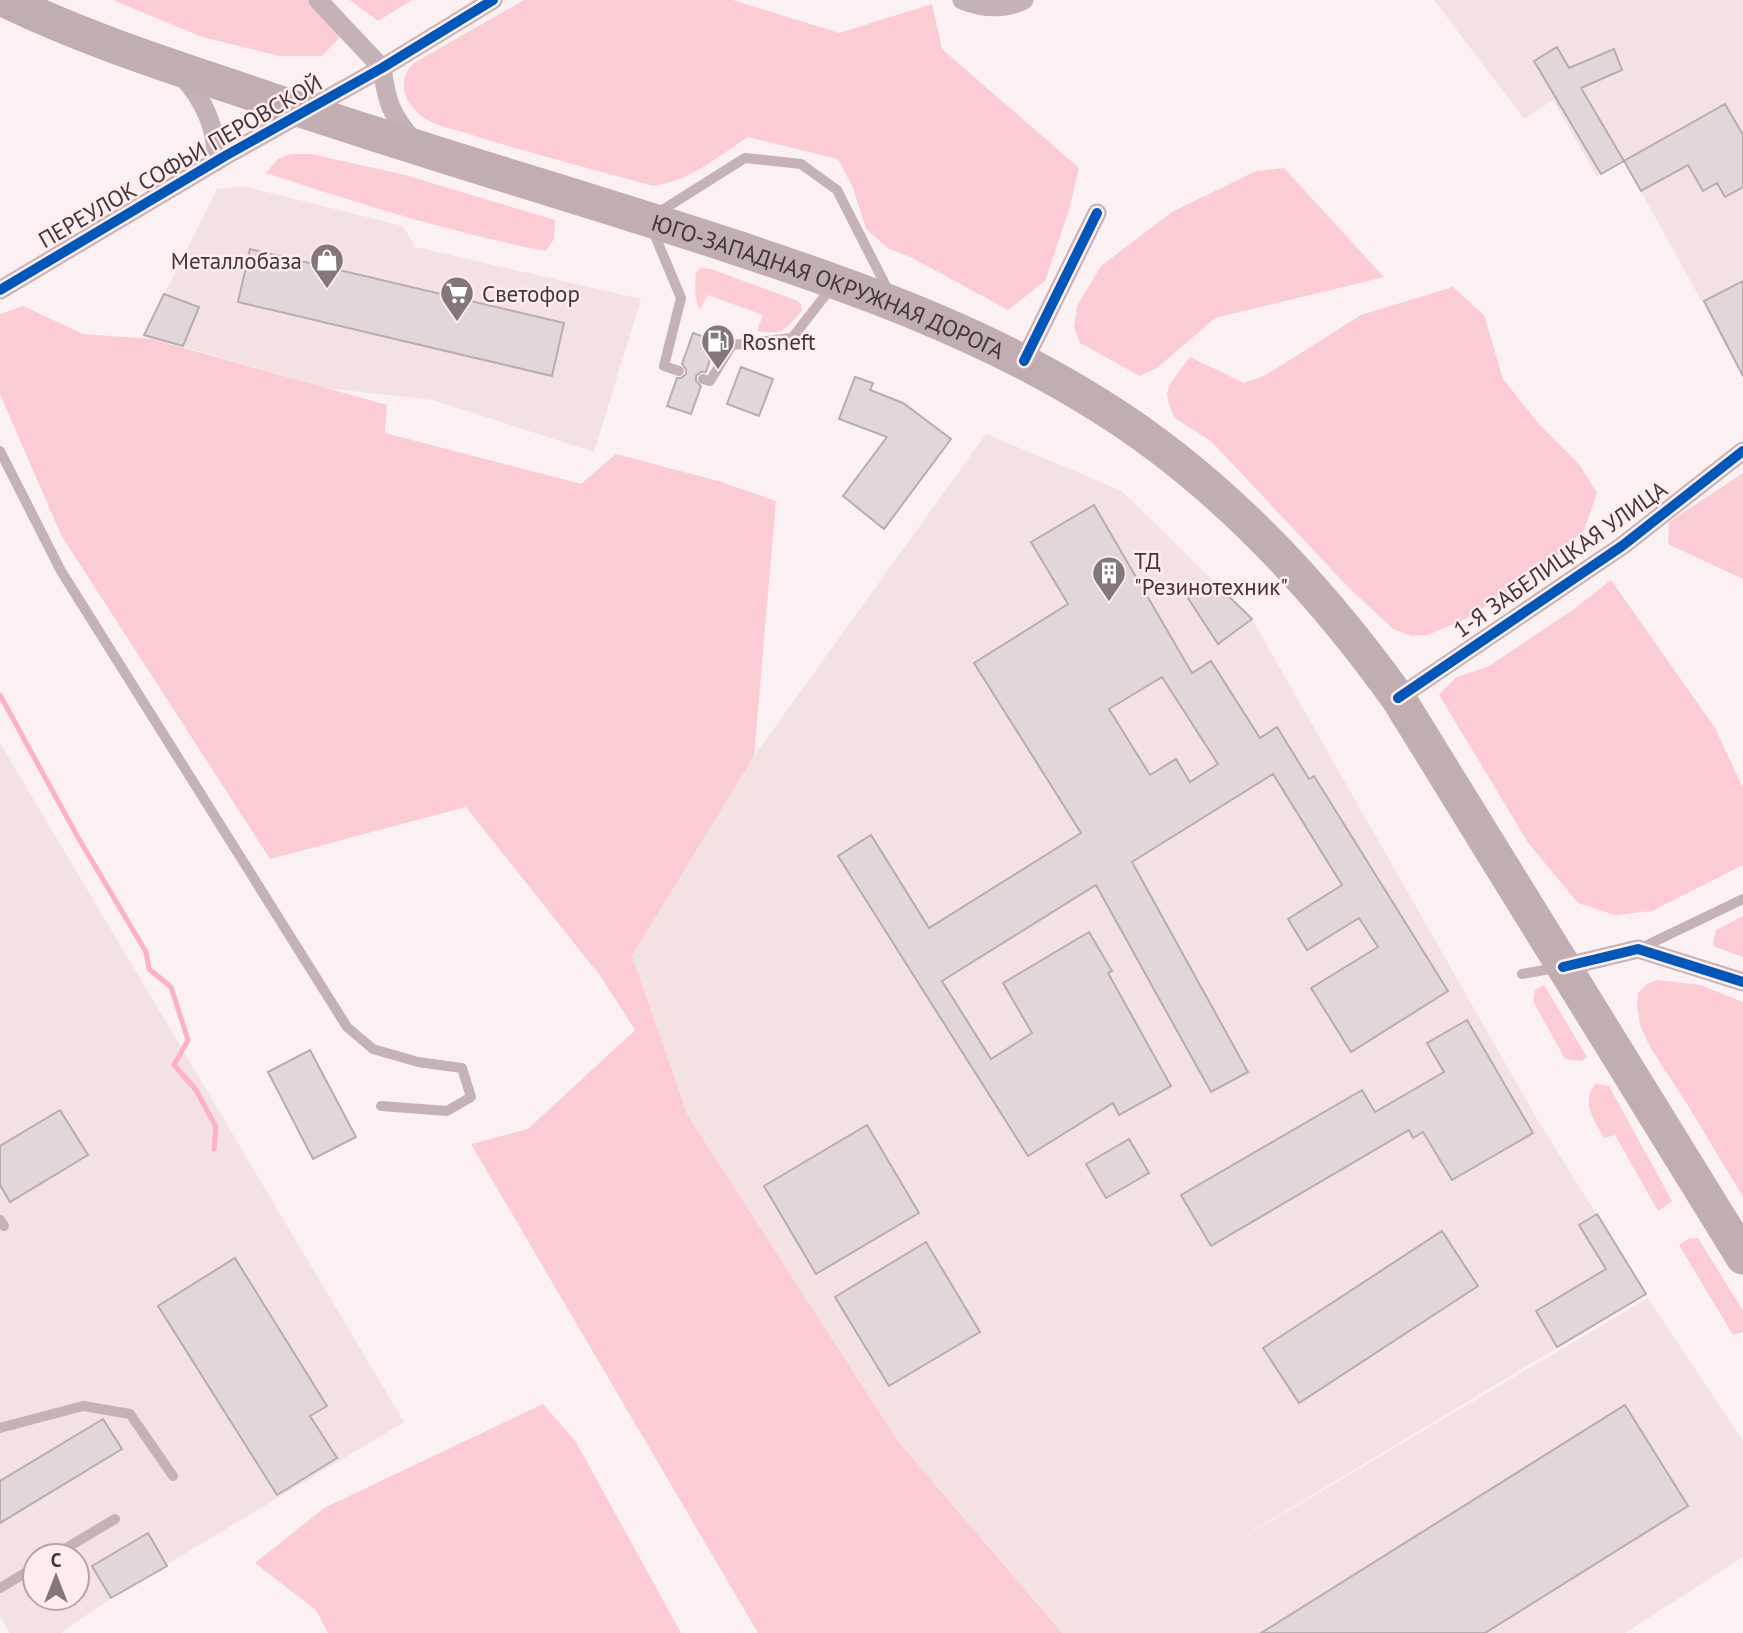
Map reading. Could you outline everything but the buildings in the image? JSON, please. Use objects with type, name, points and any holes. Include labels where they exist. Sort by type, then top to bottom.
[{"type":"highway","name":"ЮГО-ЗАПАДНАЯ ОКРУЖНАЯ ДОРОГА","points":[[5,0],[87,35],[173,67],[306,112],[648,219],[894,302],[1024,362],[1099,405],[1173,457],[1250,525],[1331,611],[1360,645],[1398,698],[1743,1257]]},
{"type":"street","points":[[318,0],[382,68],[386,100],[399,124],[422,149]]},
{"type":"street","name":"ПЕРЕУЛОК СОФЬИ ПЕРОВСКОЙ","points":[[0,290],[216,162],[382,68],[493,0]]},
{"type":"street","points":[[962,0],[992,7],[1007,7],[1024,0]]},
{"type":"street","points":[[173,67],[197,93],[211,122],[216,142],[216,162]]},
{"type":"street","points":[[1024,362],[1097,213]]},
{"type":"street","name":"1-Я ЗАБЕЛИЦКАЯ УЛИЦА","points":[[1398,698],[1622,546],[1743,451]]},
{"type":"street","points":[[1563,967],[1638,949],[1743,982]]},
{"type":"lane","points":[[679,371],[664,366],[681,298],[648,219],[746,158],[801,164],[837,190],[894,302]]},
{"type":"lane","points":[[703,379],[710,381],[732,345],[792,338],[836,281]]},
{"type":"lane","points":[[0,451],[61,571],[347,1027],[373,1049],[418,1062],[462,1068],[471,1097],[447,1111],[381,1106]]},
{"type":"lane","points":[[1638,949],[1743,899]]},
{"type":"lane","points":[[1522,975],[1563,967]]},
{"type":"lane","points":[[0,1428],[83,1406],[130,1414],[173,1476]]},
{"type":"lane","points":[[76,1542],[115,1519]]},
{"type":"lane","points":[[0,1588],[21,1575]]},
{"type":"shaded area","points":[[113,0],[309,0],[343,34],[322,56],[279,56],[202,37]]},
{"type":"shaded area","points":[[350,0],[412,0],[378,21]]},
{"type":"shaded area","points":[[524,0],[733,0],[839,33],[932,4],[942,49],[1079,168],[1069,210],[1045,281],[1008,310],[911,257],[889,249],[866,229],[853,188],[838,159],[748,137],[691,174],[653,186],[444,127],[418,113],[408,101],[404,88],[406,75],[414,63]]},
{"type":"shaded area","points":[[1434,0],[1743,0],[1743,376],[1624,161],[1597,176],[1553,100],[1524,119]]},
{"type":"shaded area","points":[[291,154],[311,154],[405,175],[555,220],[554,239],[546,251],[510,244],[405,216],[266,173],[278,159]]},
{"type":"shaded area","points":[[1284,168],[1384,277],[1215,318],[1157,368],[1140,376],[1080,343],[1074,328],[1077,306],[1101,266],[1172,212],[1256,171]]},
{"type":"shaded area","points":[[243,186],[403,226],[415,247],[641,299],[594,452],[433,400],[325,388],[144,335],[217,189]]},
{"type":"shaded area","points":[[701,268],[711,269],[798,301],[802,310],[783,330],[772,332],[757,331],[763,315],[708,295],[700,309],[695,281],[696,272]]},
{"type":"shaded area","points":[[1453,287],[1484,315],[1503,379],[1539,424],[1579,464],[1597,493],[1584,530],[1541,571],[1467,618],[1428,635],[1412,636],[1393,629],[1348,587],[1211,441],[1175,418],[1167,394],[1170,384],[1190,357],[1244,383],[1266,375],[1361,315]]},
{"type":"shaded area","points":[[23,306],[83,334],[152,339],[387,405],[385,433],[581,484],[616,454],[718,481],[776,501],[754,756],[632,956],[688,1116],[898,1441],[1062,1633],[758,1633],[471,1144],[528,1129],[635,1030],[601,977],[466,807],[270,859],[61,535],[0,394],[0,314]]},
{"type":"shaded area","points":[[986,434],[1122,491],[1252,619],[1537,1119],[1646,1294],[1181,1574],[1648,1298],[1743,1441],[1743,1557],[1625,1633],[1062,1633],[898,1441],[688,1116],[632,956],[754,756]]},
{"type":"shaded area","points":[[1743,473],[1743,579],[1668,544],[1669,522]]},
{"type":"shaded area","points":[[1611,580],[1715,728],[1743,788],[1743,865],[1652,911],[1615,915],[1578,903],[1529,844],[1439,695],[1455,678],[1489,666],[1574,609]]},
{"type":"shaded area","points":[[0,743],[404,1422],[111,1598],[91,1612],[61,1633],[10,1633],[0,1616]]},
{"type":"shaded area","points":[[1743,916],[1743,957],[1713,946],[1716,930]]},
{"type":"shaded area","points":[[1657,980],[1700,985],[1743,1002],[1743,1197],[1650,1047],[1640,1025],[1638,993]]},
{"type":"shaded area","points":[[1544,985],[1587,1057],[1582,1061],[1565,1059],[1533,1001],[1535,990]]},
{"type":"shaded area","points":[[1595,1084],[1609,1086],[1672,1201],[1658,1211],[1615,1135],[1604,1138],[1593,1118],[1589,1098]]},
{"type":"shaded area","points":[[1698,1238],[1743,1311],[1743,1332],[1733,1335],[1679,1245],[1688,1239]]},
{"type":"shaded area","points":[[543,1404],[576,1442],[681,1633],[328,1633],[316,1610],[255,1563],[324,1508]]},
{"type":"waterway","points":[[0,695],[76,834],[146,952],[149,969],[171,987],[188,1040],[174,1065],[196,1090],[216,1127],[214,1149]]},
{"type":"cycle path","points":[[0,290],[225,156],[382,68],[493,0]]},
{"type":"cycle path","points":[[1024,361],[1097,213]]},
{"type":"cycle path","points":[[1398,698],[1622,546],[1743,451]]},
{"type":"cycle path","points":[[1563,967],[1638,949],[1743,982]]},
{"type":"place","name":"Металлобаза","points":[[327,290]]},
{"type":"place","name":"Светофор","points":[[457,323]]},
{"type":"place","name":"Rosneft","points":[[718,371]]},
{"type":"place","name":"ТД \"Резинотехник\"","points":[[1109,603]]}]
